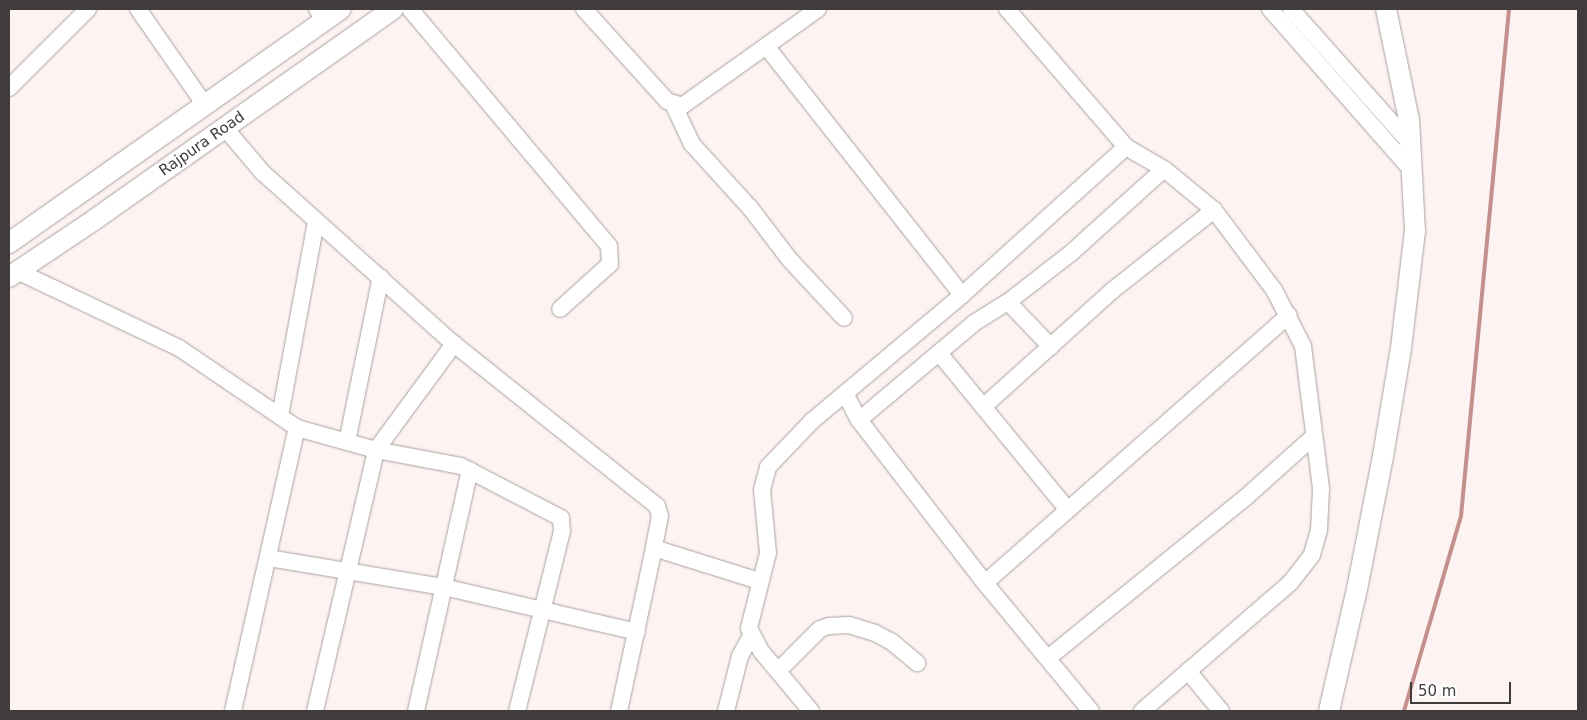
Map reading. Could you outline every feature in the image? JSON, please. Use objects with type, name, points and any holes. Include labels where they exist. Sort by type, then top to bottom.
[{"type":"main road","name":"Rajpura Road","points":[[9,243],[205,105],[321,15],[341,9]]},
{"type":"main road","name":"Rajpura Road","points":[[13,274],[225,128],[393,9]]},
{"type":"main road","points":[[1329,711],[1357,589],[1401,348],[1415,231],[1411,144],[1402,73],[1386,9]]},
{"type":"street","points":[[9,88],[88,9]]},
{"type":"street","points":[[138,9],[205,105]]},
{"type":"street","points":[[410,9],[609,246],[612,260],[610,264],[560,309]]},
{"type":"street","points":[[584,9],[674,106],[692,144],[751,209],[790,260],[844,318]]},
{"type":"street","points":[[674,106],[690,103],[818,9]]},
{"type":"street","points":[[1007,9],[1126,147],[1164,168],[1214,210],[1290,316],[1304,346],[1321,506],[1312,555],[1290,583],[1142,711]]},
{"type":"street","points":[[1270,9],[1315,48],[1411,144]]},
{"type":"street","points":[[1291,9],[1315,48],[1413,172]]},
{"type":"street","points":[[766,46],[962,295]]},
{"type":"street","points":[[225,128],[262,172],[454,344],[655,503],[660,516],[619,711]]},
{"type":"street","points":[[811,711],[750,636],[749,628],[759,581],[768,553],[762,490],[768,467],[812,420],[846,395],[962,295],[1126,147]]},
{"type":"street","points":[[859,420],[974,323],[1008,302],[1071,253],[1164,168]]},
{"type":"street","points":[[983,407],[1140,267],[1214,210]]},
{"type":"street","points":[[280,416],[316,221]]},
{"type":"street","points":[[13,274],[179,348],[296,428],[376,450],[470,470],[561,518],[562,531],[540,609],[517,711]]},
{"type":"street","points":[[347,442],[381,277]]},
{"type":"street","points":[[1008,302],[1050,347]]},
{"type":"street","points":[[984,583],[1290,316]]},
{"type":"street","points":[[315,711],[346,570],[376,450],[454,344]]},
{"type":"street","points":[[939,353],[1067,509]]},
{"type":"street","points":[[846,395],[859,420],[984,583],[1091,711]]},
{"type":"street","points":[[233,711],[296,428]]},
{"type":"street","points":[[1048,658],[1245,498],[1314,436]]},
{"type":"street","points":[[416,711],[470,470]]},
{"type":"street","points":[[654,548],[759,581]]},
{"type":"street","points":[[268,558],[444,588],[637,632]]},
{"type":"street","points":[[778,671],[820,629],[829,626],[850,625],[875,633],[892,642],[917,663]]},
{"type":"street","points":[[726,711],[740,656],[750,636]]},
{"type":"street","points":[[1188,671],[1221,711]]},
{"type":"waterway","points":[[1404,711],[1461,516],[1509,9]]}]
